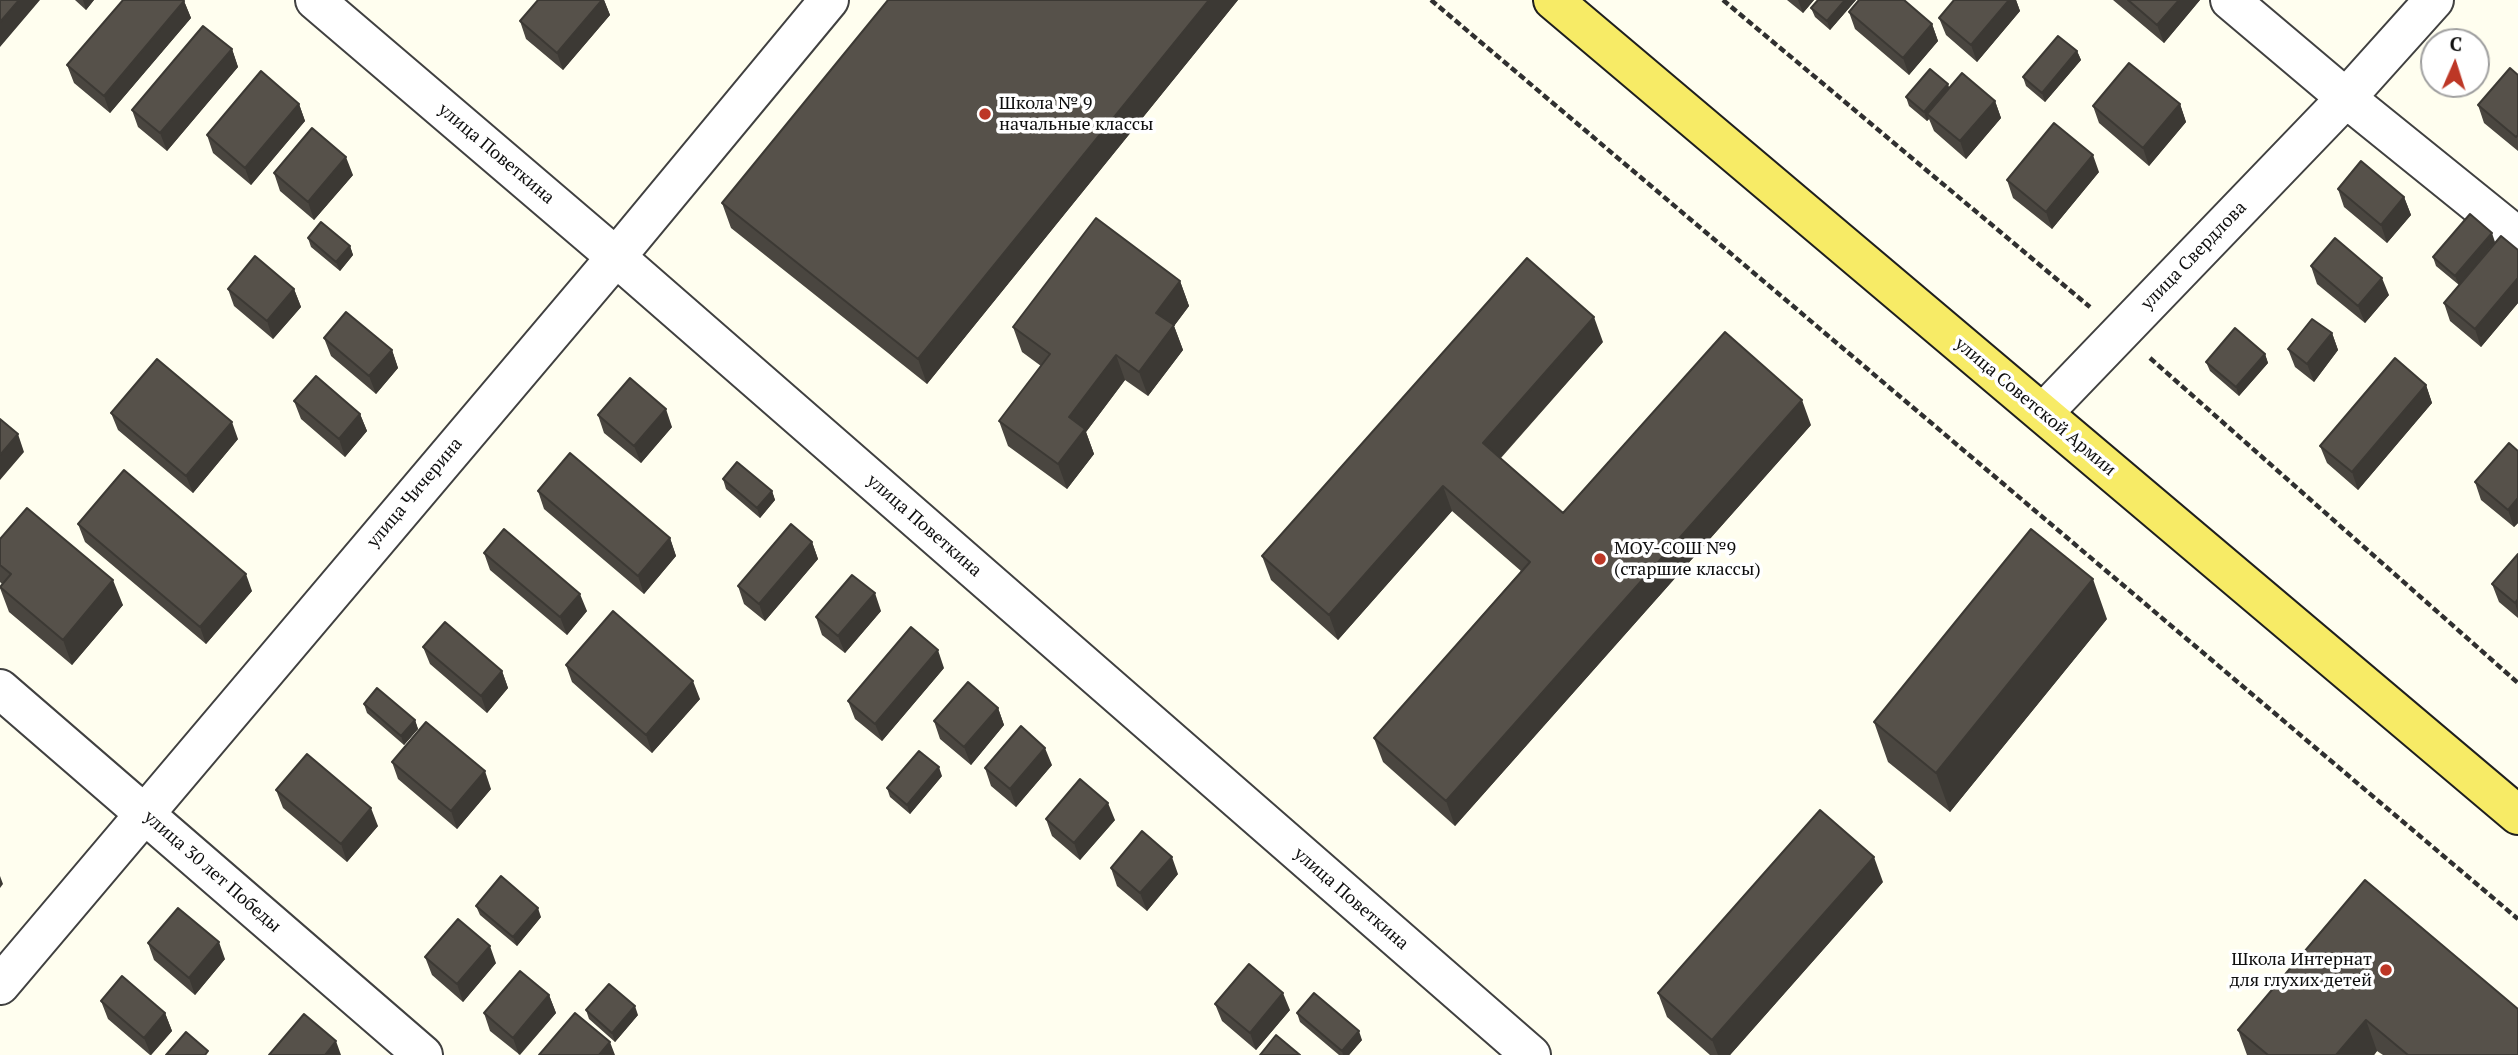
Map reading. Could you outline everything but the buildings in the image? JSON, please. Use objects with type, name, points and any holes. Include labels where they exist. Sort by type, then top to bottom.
[{"type":"main road","name":"улица Советской Армии","points":[[1553,0],[2518,814]]},
{"type":"street","name":"улица Поветкина","points":[[315,0],[615,257],[1508,1048]]},
{"type":"street","name":"улица Чичерина","points":[[0,985],[829,0]]},
{"type":"street","points":[[2230,0],[2518,237]]},
{"type":"street","name":"улица Свердлова","points":[[2043,414],[2346,98],[2434,0]]},
{"type":"street","name":"улица 30 лет Победы","points":[[0,689],[423,1055]]},
{"type":"path","points":[[1430,0],[2518,919]]},
{"type":"place","name":"Школа № 9 начальные классы","points":[[985,114]]},
{"type":"place","name":"МОУ-СОШ №9 (старшие классы)","points":[[1600,559]]},
{"type":"place","name":"Школа Интернат для глухих детей","points":[[2386,970]]}]
